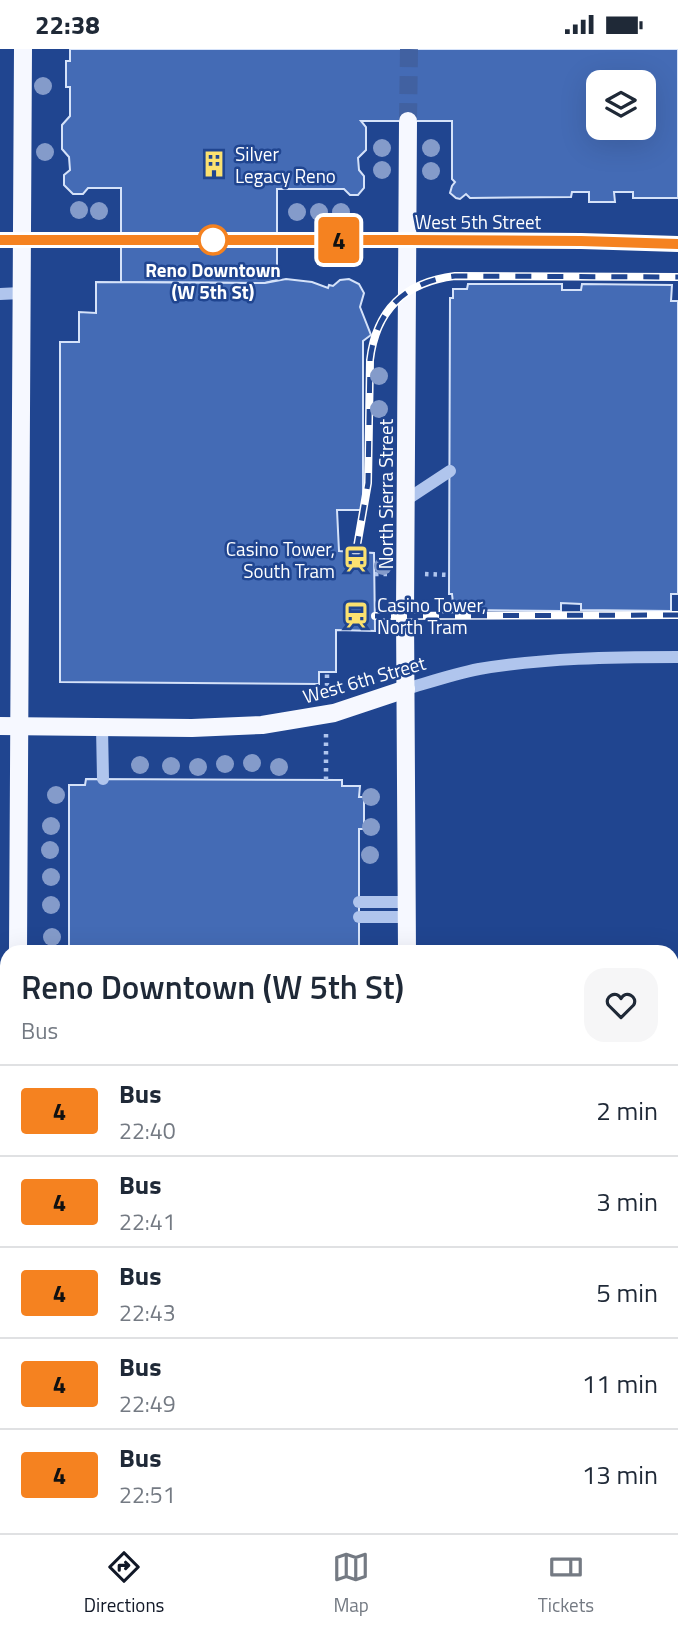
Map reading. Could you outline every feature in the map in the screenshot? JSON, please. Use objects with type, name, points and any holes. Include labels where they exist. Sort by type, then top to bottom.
[{"type":"main road","points":[[18,945],[23,49]]},
{"type":"main road","name":"North Sierra Street","points":[[407,945],[405,613],[408,121]]},
{"type":"main road","name":"West 6th Street","points":[[0,726],[213,728],[262,725],[334,713],[406,689]]},
{"type":"street","name":"West 5th Street","points":[[278,239],[678,244]]},
{"type":"street","points":[[0,240],[121,240]]},
{"type":"street","points":[[0,294],[21,293]]},
{"type":"street","points":[[406,500],[450,471]]},
{"type":"street","name":"West 6th Street","points":[[406,689],[472,671],[523,664],[587,657],[678,657]]},
{"type":"street","points":[[102,727],[103,779]]},
{"type":"street","points":[[359,902],[406,910]]},
{"type":"street","points":[[359,917],[406,910]]},
{"type":"building","name":"Silver Legacy Reno","points":[[70,49],[678,49],[678,198],[633,198],[633,192],[614,192],[615,202],[589,202],[589,192],[572,192],[571,197],[470,198],[466,194],[460,199],[450,193],[455,182],[452,179],[452,121],[361,121],[366,127],[366,150],[358,158],[359,170],[364,176],[364,188],[358,195],[350,195],[344,189],[277,189],[277,280],[265,283],[121,282],[121,188],[88,188],[83,194],[73,194],[64,185],[64,175],[70,170],[69,157],[62,149],[62,125],[70,116],[70,87],[66,87],[66,61],[70,61]]},
{"type":"building","points":[[286,279],[312,282],[328,288],[340,280],[349,279],[359,284],[364,293],[360,307],[371,335],[363,341],[363,510],[337,510],[339,551],[374,553],[375,631],[336,630],[336,672],[319,672],[319,684],[60,682],[60,342],[79,342],[79,312],[96,313],[96,282],[265,283]]},
{"type":"building","points":[[468,284],[562,284],[562,290],[581,290],[582,284],[672,285],[671,301],[678,301],[678,594],[671,594],[671,611],[581,610],[581,604],[561,603],[561,611],[467,610],[467,603],[453,603],[452,594],[449,594],[450,298],[453,298],[453,289],[467,289]]},
{"type":"building","points":[[86,779],[342,780],[342,786],[360,786],[359,797],[364,797],[364,829],[359,829],[359,945],[69,945],[69,785],[85,785]]},
{"type":"tunnel","points":[[408,121],[409,49]]},
{"type":"tunnel","points":[[121,240],[278,239]]},
{"type":"railway","points":[[356,552],[368,483],[370,360],[379,327],[396,301],[421,285],[455,276],[678,277]]},
{"type":"railway","points":[[375,616],[678,615]]},
{"type":"bus line","name":"4","points":[[0,240],[581,241],[678,244]]},
{"type":"place","name":"Silver Legacy Reno","points":[[214,164]]},
{"type":"place","name":"Reno Downtown (W 5th St)","points":[[213,240]]},
{"type":"place","name":"Casino Tower, South Tram","points":[[356,559]]},
{"type":"place","name":"Casino Tower, North Tram","points":[[356,615]]}]
